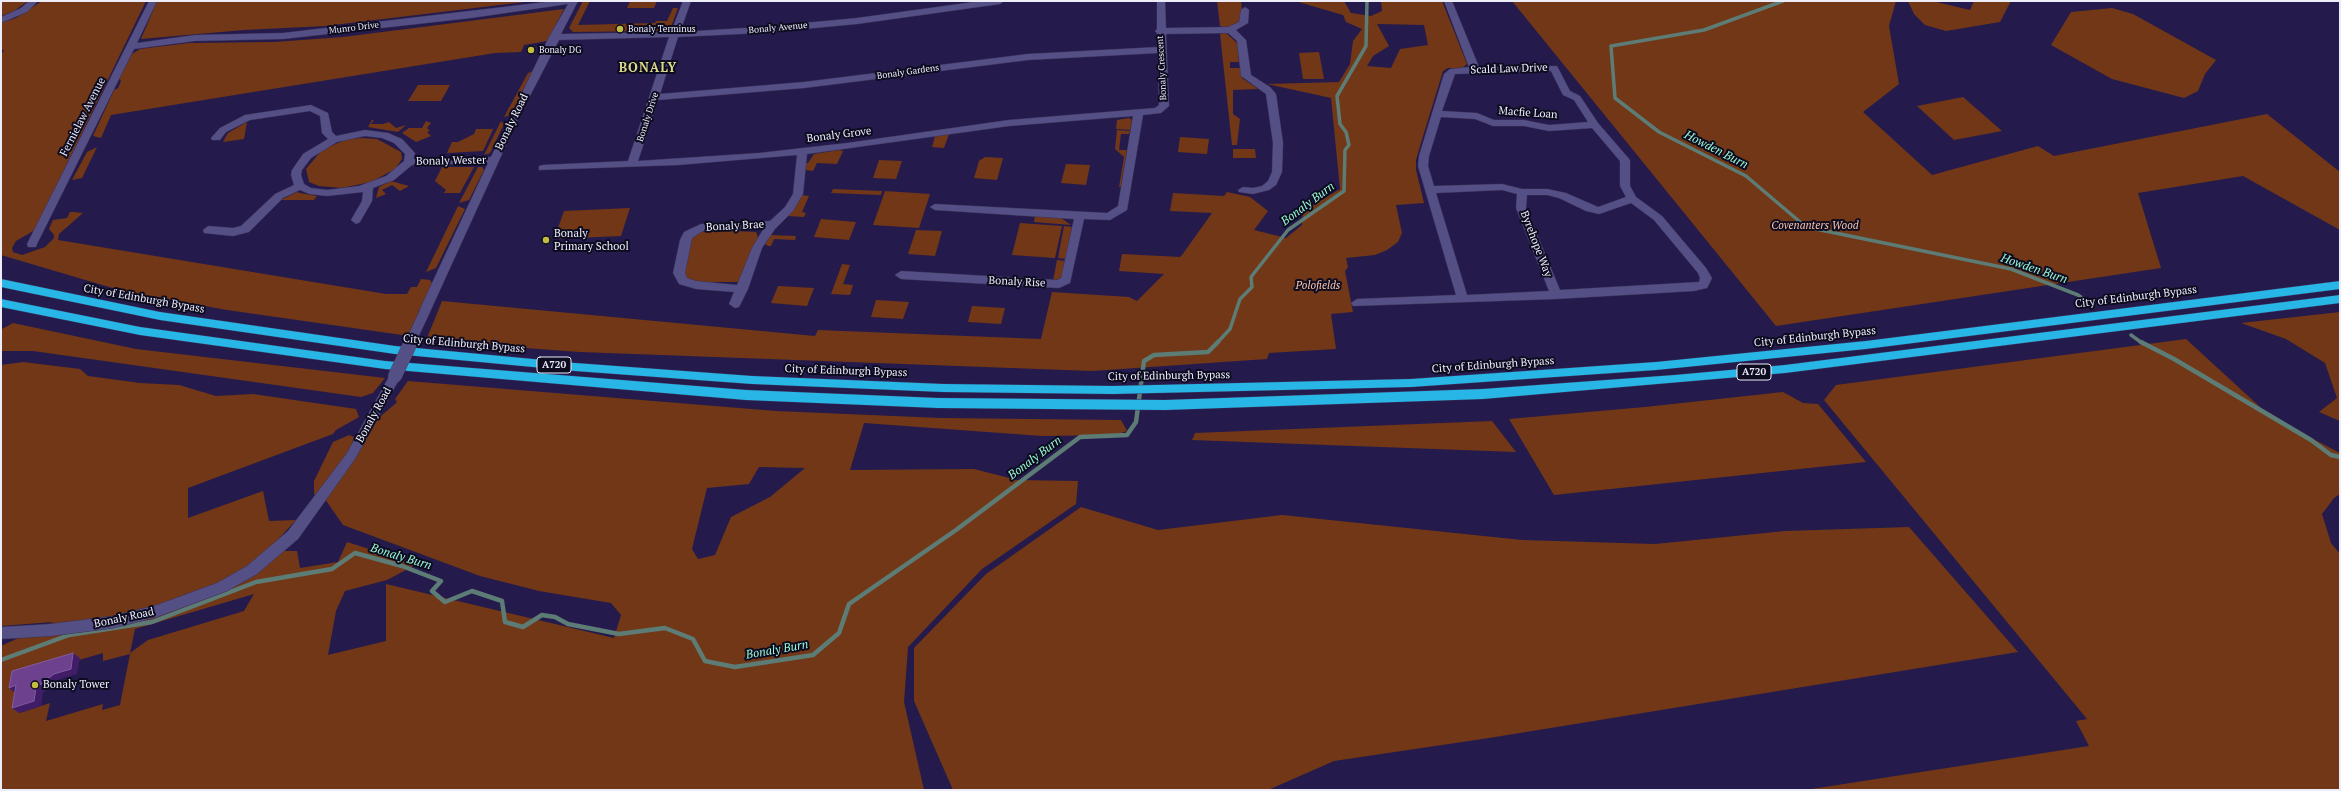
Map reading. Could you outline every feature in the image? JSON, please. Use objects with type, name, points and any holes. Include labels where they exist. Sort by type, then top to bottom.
[{"type":"highway","name":"City of Edinburgh Bypass","points":[[1,283],[160,316],[395,350],[575,368],[752,380],[943,388],[1113,390],[1166,390],[1411,383],[1656,366],[1866,345],[2340,285]]},
{"type":"highway","name":"A720","points":[[1,303],[140,331],[385,365],[746,395],[938,403],[1165,405],[1483,394],[1682,379],[1793,368],[2340,299]]},
{"type":"street","points":[[1,20],[24,10],[34,1]]},
{"type":"street","name":"Fernielaw Avenue","points":[[32,244],[132,46],[153,1]]},
{"type":"street","name":"Munro Drive","points":[[132,46],[194,38],[306,33],[574,1]]},
{"type":"street","name":"Bonaly Road","points":[[1,633],[51,630],[121,620],[157,611],[222,587],[252,570],[294,535],[351,456],[395,376],[494,160],[554,37],[574,1]]},
{"type":"street","name":"Bonaly Drive","points":[[632,164],[674,35],[687,1]]},
{"type":"street","name":"Bonaly Avenue","points":[[554,37],[674,35],[857,21],[1000,1]]},
{"type":"street","name":"Bonaly Crescent","points":[[1138,114],[1158,111],[1164,106],[1160,31],[1161,1]]},
{"type":"street","points":[[1448,1],[1475,70]]},
{"type":"street","points":[[1160,31],[1230,30],[1243,23],[1245,10]]},
{"type":"street","points":[[1230,30],[1241,40],[1246,76],[1267,89],[1271,94],[1278,143],[1277,172],[1272,183],[1259,190],[1243,190]]},
{"type":"street","name":"Bonaly Gardens","points":[[654,97],[804,85],[1028,57],[1162,50]]},
{"type":"street","name":"Scald Law Drive","points":[[1463,299],[1423,166],[1424,156],[1450,72],[1554,68],[1566,93],[1577,98],[1595,125],[1625,160],[1625,186],[1632,199]]},
{"type":"street","points":[[216,138],[223,130],[248,117],[311,108],[325,115],[327,133],[334,139]]},
{"type":"street","points":[[935,207],[1103,217],[1123,208],[1138,114]]},
{"type":"street","name":"Bonaly Grove","points":[[543,168],[632,164],[802,151],[1009,123],[1138,114]]},
{"type":"street","name":"Macfie Loan","points":[[1437,114],[1477,116],[1493,123],[1524,123],[1549,128],[1595,125]]},
{"type":"street","name":"Bonaly Wester","points":[[409,162],[410,153],[392,138],[360,133],[334,139],[314,151],[302,162],[296,175],[300,186],[309,191],[327,193],[368,188],[390,178],[409,162],[494,160]]},
{"type":"street","name":"Bonaly Brae","points":[[735,304],[757,248],[773,224],[789,209],[798,194],[802,151]]},
{"type":"street","points":[[208,230],[232,232],[245,229],[279,196],[300,186]]},
{"type":"street","points":[[1357,303],[1556,295],[1694,287],[1703,285],[1706,278],[1702,271],[1658,218],[1632,199],[1599,211],[1590,209],[1562,195],[1547,192],[1522,192],[1502,187],[1430,190]]},
{"type":"street","points":[[356,220],[367,201],[368,188]]},
{"type":"street","name":"Byrehope Way","points":[[1522,192],[1522,208],[1556,295]]},
{"type":"street","name":"Bonaly Rise","points":[[901,275],[1059,284],[1066,280],[1080,215]]},
{"type":"street","name":"Bonaly Brae","points":[[742,288],[696,285],[683,281],[679,273],[685,240],[688,235],[701,228],[773,224]]},
{"type":"green space","points":[[1,1],[28,1],[14,11],[1,16]]},
{"type":"green space","points":[[42,1],[146,1],[35,230],[16,241],[12,248],[13,252],[22,255],[45,247],[54,238],[54,235],[49,229],[53,220],[67,218],[70,212],[73,212],[83,213],[59,234],[58,240],[386,294],[407,294],[411,287],[417,287],[421,279],[430,280],[432,283],[431,287],[409,336],[227,310],[126,292],[1,255],[1,55],[4,50],[1,50],[1,23],[16,18]]},
{"type":"green space","points":[[157,1],[533,1],[325,26],[244,30],[141,39]]},
{"type":"green space","points":[[583,1],[590,1],[578,25],[655,23],[656,21],[667,21],[673,8],[678,8],[671,27],[664,31],[573,32],[569,28]]},
{"type":"green space","points":[[630,1],[657,1],[654,8],[627,8]]},
{"type":"green space","points":[[1217,1],[1241,1],[1242,13],[1238,23],[1226,28],[1220,26]]},
{"type":"green space","name":"Polofields","points":[[1295,1],[1344,1],[1351,13],[1371,16],[1382,11],[1381,1],[1442,1],[1467,64],[1462,68],[1448,68],[1443,71],[1416,160],[1416,170],[1424,203],[1396,205],[1402,233],[1398,242],[1387,250],[1375,255],[1346,258],[1348,267],[1345,271],[1353,312],[1331,314],[1336,349],[1269,353],[1267,359],[1092,371],[580,352],[427,338],[442,301],[815,336],[818,330],[1041,339],[1052,292],[1129,297],[1137,301],[1164,274],[1119,271],[1122,254],[1180,257],[1182,255],[1212,213],[1170,211],[1173,193],[1224,196],[1227,192],[1250,197],[1268,211],[1254,230],[1286,238],[1302,225],[1303,211],[1340,189],[1331,98],[1267,84],[1339,82],[1350,64],[1353,41],[1362,29],[1346,22],[1343,15]],"holes":[[[1377,24],[1424,25],[1428,45],[1400,49],[1391,68],[1367,66],[1373,56],[1389,46]]]},
{"type":"green space","name":"Covenanters Wood","points":[[1512,1],[1896,1],[1889,26],[1899,84],[1863,112],[1932,175],[2038,146],[2054,156],[2267,114],[2340,172],[2340,230],[2243,176],[2138,193],[2161,268],[1776,326]]},
{"type":"green space","points":[[1908,1],[1932,1],[1970,10],[1974,1],[2011,1],[2000,22],[1946,31],[1925,25],[1914,14]]},
{"type":"green space","points":[[2112,8],[2133,14],[2216,60],[2205,74],[2198,91],[2184,98],[2112,79],[2051,45],[2071,12]]},
{"type":"green space","points":[[564,9],[547,41],[524,45],[521,52],[495,53],[111,115],[101,138],[93,136],[114,90],[118,88],[121,81],[119,79],[132,54],[140,49],[189,43],[274,42],[343,37]]},
{"type":"green space","points":[[1225,32],[1237,43],[1239,62],[1230,62],[1230,68],[1240,68],[1242,78],[1258,89],[1233,90],[1233,114],[1240,119],[1237,145],[1232,145],[1220,34]]},
{"type":"green space","points":[[1319,52],[1324,79],[1303,79],[1299,53]]},
{"type":"green space","points":[[533,71],[511,115],[504,117],[528,73]]},
{"type":"green space","points":[[418,85],[450,85],[441,101],[408,101]]},
{"type":"green space","points":[[1963,97],[2002,131],[1954,140],[1917,106]]},
{"type":"green space","points":[[1129,118],[1132,120],[1130,130],[1116,129],[1117,120]]},
{"type":"green space","points":[[372,120],[374,120],[371,124],[383,124],[389,122],[396,128],[406,125],[398,132],[368,127]]},
{"type":"green space","points":[[426,121],[431,123],[427,128],[430,131],[427,132],[431,136],[416,142],[402,133],[409,128],[422,128]]},
{"type":"green space","points":[[497,121],[483,151],[447,153],[452,142],[458,142],[474,134],[476,129],[493,129]]},
{"type":"green space","points":[[501,121],[504,124],[490,153],[484,155]]},
{"type":"green space","points":[[247,122],[244,139],[223,142],[228,133]]},
{"type":"green space","points":[[1117,130],[1130,131],[1129,134],[1121,134],[1119,150],[1127,150],[1121,187],[1119,187],[1124,157],[1115,149]]},
{"type":"green space","points":[[949,134],[944,148],[932,147],[935,136]]},
{"type":"green space","points":[[1180,137],[1209,139],[1207,154],[1178,152]]},
{"type":"green space","points":[[347,139],[377,139],[401,152],[402,159],[395,169],[371,182],[342,188],[319,186],[309,182],[306,169],[322,150]]},
{"type":"green space","points":[[97,147],[82,178],[72,180],[87,152]]},
{"type":"green space","points":[[1233,149],[1255,149],[1256,158],[1233,158]]},
{"type":"green space","points":[[839,150],[843,151],[837,164],[817,163],[813,171],[805,170],[806,163],[808,163],[814,154]]},
{"type":"green space","points":[[985,157],[1003,158],[997,180],[974,178],[979,161]]},
{"type":"green space","points":[[879,160],[902,161],[896,179],[873,178]]},
{"type":"green space","points":[[1066,164],[1090,165],[1086,185],[1061,183]]},
{"type":"green space","points":[[442,167],[474,167],[460,193],[444,193],[446,190],[435,181]]},
{"type":"green space","points":[[478,167],[482,167],[484,170],[469,200],[459,203]]},
{"type":"green space","points":[[391,181],[409,186],[400,191],[392,185],[382,190],[386,194],[376,198],[379,187]]},
{"type":"green space","points":[[833,189],[882,191],[881,195],[831,193]]},
{"type":"green space","points":[[885,191],[930,194],[919,228],[873,225]]},
{"type":"green space","points":[[297,192],[317,196],[314,200],[281,200]]},
{"type":"green space","points":[[801,195],[809,196],[802,212],[806,213],[804,217],[788,216]]},
{"type":"green space","points":[[458,206],[465,209],[436,268],[426,272]]},
{"type":"green space","points":[[630,208],[621,236],[554,239],[564,211]]},
{"type":"green space","points":[[1035,216],[1061,218],[1071,225],[1034,222]]},
{"type":"green space","points":[[821,219],[856,222],[849,240],[814,237]]},
{"type":"green space","points":[[1020,223],[1062,226],[1055,258],[1012,255]]},
{"type":"green space","points":[[1064,226],[1072,227],[1066,259],[1058,258]]},
{"type":"green space","points":[[710,230],[756,232],[758,237],[748,257],[740,282],[698,282],[690,281],[683,276],[689,240],[696,233]]},
{"type":"green space","points":[[916,230],[942,231],[935,256],[908,254]]},
{"type":"green space","points":[[770,235],[796,237],[795,240],[774,239],[771,246],[768,246],[765,244]]},
{"type":"green space","points":[[1057,260],[1066,261],[1061,278],[1053,281]]},
{"type":"green space","points":[[842,264],[850,265],[843,284],[853,285],[850,295],[831,294]]},
{"type":"green space","points":[[778,286],[814,288],[807,306],[771,303]]},
{"type":"green space","points":[[876,300],[909,302],[903,319],[871,317]]},
{"type":"green space","points":[[972,306],[1005,308],[1001,324],[968,322]]},
{"type":"green space","points":[[2340,312],[2340,421],[2319,412],[2337,398],[2325,363],[2286,339],[2241,323]]},
{"type":"green space","points":[[13,323],[136,349],[385,378],[373,393],[361,397],[33,351],[1,351],[2,329]]},
{"type":"green space","points":[[2186,339],[2271,417],[2340,453],[2340,494],[2334,498],[2322,514],[2331,543],[2340,554],[2340,790],[1805,790],[2089,746],[2076,721],[2087,719],[1824,400],[1836,385]]},
{"type":"green space","points":[[23,362],[80,369],[88,376],[140,383],[179,385],[216,396],[253,394],[356,409],[359,417],[336,430],[333,434],[188,488],[188,518],[263,491],[269,521],[296,520],[267,551],[297,551],[300,568],[338,562],[347,542],[417,564],[387,580],[345,591],[336,611],[328,655],[386,641],[386,584],[614,638],[621,615],[611,603],[539,591],[480,576],[343,525],[325,499],[375,421],[397,402],[395,399],[408,381],[776,411],[940,418],[1121,420],[1127,431],[1115,435],[1042,436],[864,423],[850,470],[974,469],[1017,480],[1078,481],[1076,504],[982,569],[908,647],[904,702],[924,790],[1,790],[1,646],[53,622],[1,626],[1,365]],"holes":[[[759,467],[805,468],[770,497],[731,517],[715,555],[698,559],[692,549],[707,488],[749,484]],[[254,594],[244,611],[148,640],[130,653],[135,629]],[[103,653],[103,661],[130,654],[120,705],[102,710],[103,704],[46,721],[50,703],[20,713],[79,658],[79,660]]]},
{"type":"green space","points":[[1783,392],[1803,403],[1818,404],[1866,462],[1554,495],[1509,419],[1645,407]]},
{"type":"green space","points":[[1492,421],[1516,452],[1192,440],[1195,433]]},
{"type":"green space","points":[[349,435],[354,437],[351,447],[318,496],[314,494],[314,481],[333,442]]},
{"type":"green space","points":[[1081,507],[1158,530],[1282,515],[1522,540],[1655,544],[1785,531],[1909,527],[2018,652],[1489,738],[1334,761],[1268,790],[953,790],[914,701],[914,648],[986,574]]},
{"type":"building","points":[[73,653],[71,669],[54,674],[36,688],[34,701],[12,708],[16,685],[9,688],[12,671]]},
{"type":"waterway","name":"Bonaly Burn","points":[[1217,343],[1230,329],[1240,299],[1252,287],[1251,277],[1288,230],[1344,191],[1345,150],[1349,145],[1346,132],[1340,124],[1337,96],[1366,46],[1367,1]]},
{"type":"waterway","name":"Howden Burn","points":[[1783,1],[1704,30],[1611,46],[1615,98],[1659,132],[1746,176],[1806,227],[2011,269],[2078,295],[2093,306]]},
{"type":"waterway","name":"Howden Burn","points":[[2131,335],[2142,343]]},
{"type":"waterway","name":"Howden Burn","points":[[2141,342],[2174,359],[2311,440],[2331,455],[2340,457]]},
{"type":"waterway","name":"Bonaly Burn","points":[[1,660],[69,635],[152,622],[256,582],[332,569],[355,553],[402,566],[441,581],[432,591],[445,602],[472,591],[502,601],[505,622],[523,627],[542,615],[555,617],[568,624],[619,634],[665,628],[693,639],[705,661],[735,667],[813,655],[839,633],[849,604],[956,530],[1080,437],[1127,435],[1136,422],[1144,361],[1154,355],[1208,352],[1217,343]]},
{"type":"place","name":"Bonaly Terminus","points":[[620,29]]},
{"type":"place","name":"Bonaly DG","points":[[531,50]]},
{"type":"place","name":"Bonaly Primary School","points":[[546,240]]},
{"type":"place","name":"Bonaly Tower","points":[[35,685]]},
{"type":"district","name":"BONALY","points":[[648,68]]}]
